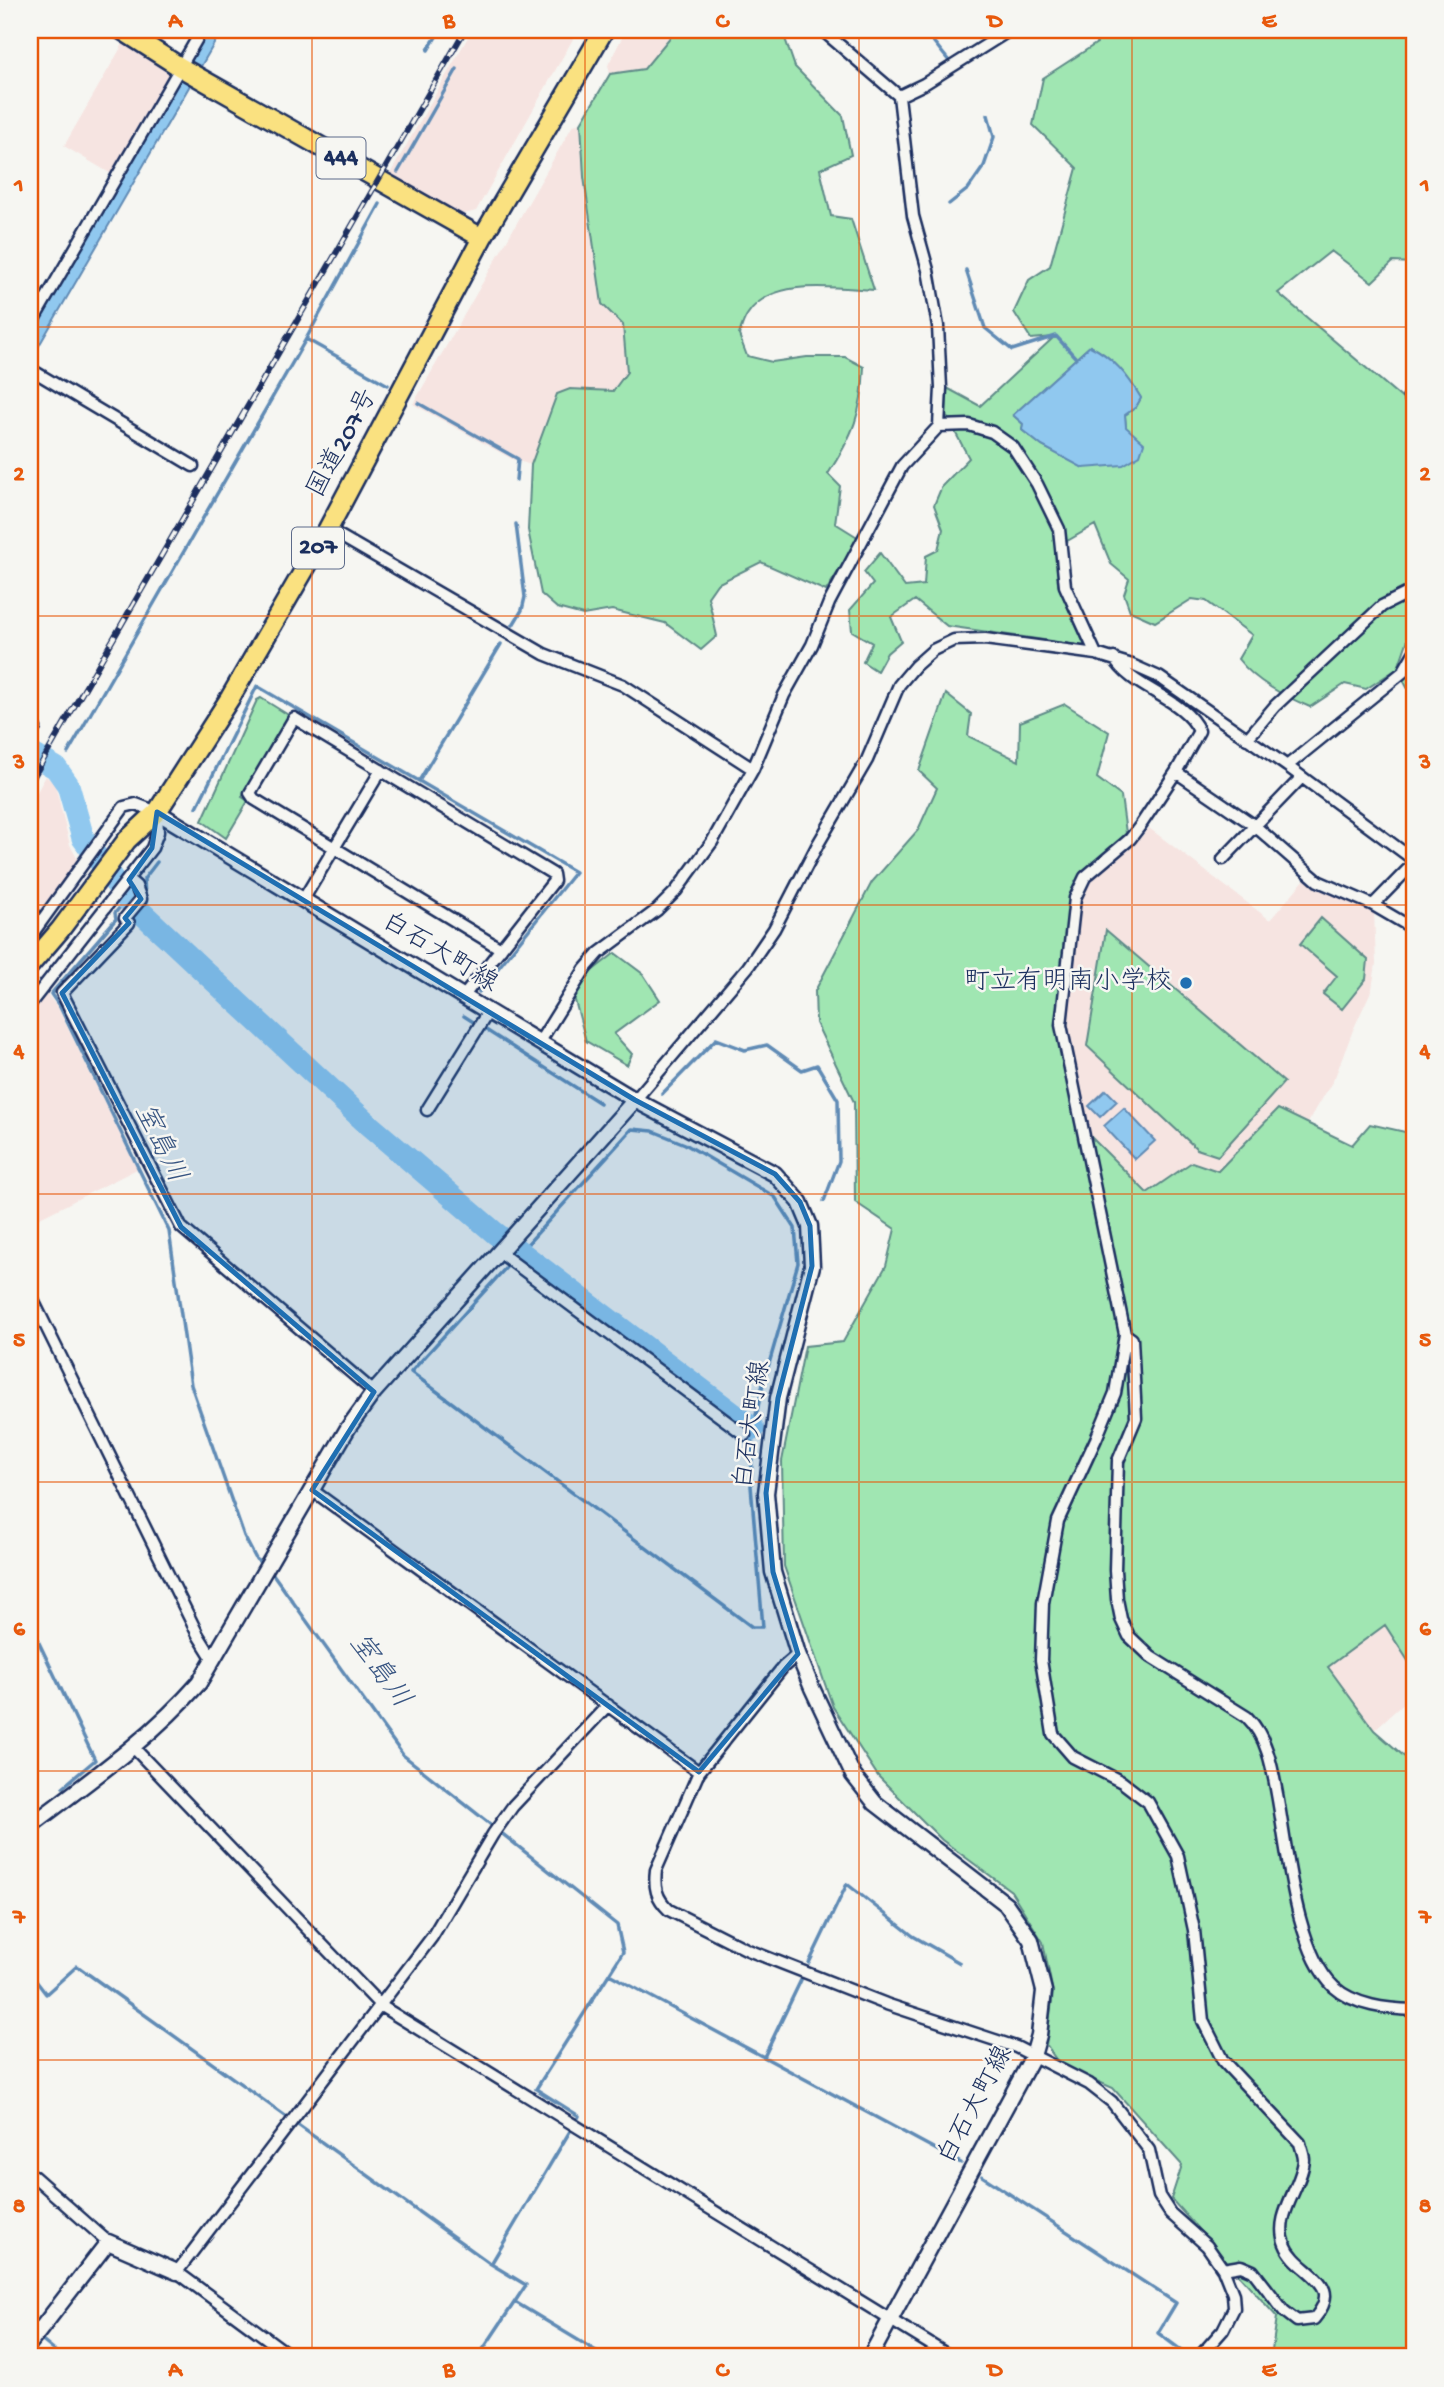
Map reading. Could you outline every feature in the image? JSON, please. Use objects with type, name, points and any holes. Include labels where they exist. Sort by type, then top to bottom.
[{"type":"highway","name":"444","points":[[122,30],[180,67],[482,238]]},
{"type":"highway","name":"国道207号","points":[[30,965],[60,930],[127,840],[157,812],[230,698],[328,530],[482,238],[604,30]]},
{"type":"main road","name":"白石大町線","points":[[157,812],[463,997],[482,1021],[539,1043],[635,1100],[775,1174],[800,1202],[810,1226],[812,1266],[778,1398],[766,1493],[773,1572],[798,1654],[853,1775],[874,1803],[1006,1904],[1031,1940],[1044,1991],[1039,2035],[1033,2056],[870,2357]]},
{"type":"main road","points":[[30,1825],[133,1747],[173,1713],[199,1683],[348,1428],[374,1392],[507,1258],[513,1236],[635,1100]]},
{"type":"main road","points":[[34,2338],[108,2242],[177,2272]]},
{"type":"street","points":[[30,326],[202,30]]},
{"type":"street","points":[[539,1043],[585,969],[599,953],[657,910],[676,891],[712,842],[753,769],[784,695],[812,645],[829,603],[902,466],[939,426],[941,388],[938,326],[928,270],[913,216],[899,96],[821,30]]},
{"type":"street","points":[[899,96],[924,84],[1010,30]]},
{"type":"street","points":[[30,369],[193,466]]},
{"type":"street","points":[[939,426],[969,425],[992,432],[1013,447],[1037,484],[1059,529],[1065,586],[1096,654]]},
{"type":"street","points":[[328,530],[544,654],[623,685],[753,769]]},
{"type":"street","points":[[1247,739],[1275,706],[1382,606],[1414,590]]},
{"type":"street","points":[[635,1100],[748,967],[774,929],[818,844],[867,760],[899,685],[933,650],[954,640],[985,639],[1096,654],[1114,658],[1159,677],[1287,766],[1414,862],[1373,905]]},
{"type":"street","points":[[1287,766],[1403,672],[1414,653]]},
{"type":"street","points":[[1114,658],[1120,669],[1162,695],[1195,722],[1199,731],[1176,772],[1130,839],[1085,877],[1075,898],[1061,1025],[1125,1334],[1115,1393],[1058,1521],[1043,1603],[1041,1660],[1053,1734],[1073,1757],[1122,1782],[1148,1802],[1178,1856],[1194,1930],[1203,2021],[1223,2061],[1300,2143],[1304,2159],[1282,2226],[1285,2245],[1322,2284],[1326,2293],[1324,2308],[1314,2319],[1297,2321],[1284,2311],[1253,2271],[1241,2266],[1223,2269]]},
{"type":"street","points":[[463,997],[501,949],[554,881],[553,874],[295,718],[250,793],[254,799],[501,949]]},
{"type":"street","points":[[303,900],[381,770]]},
{"type":"street","points":[[1176,772],[1255,826],[1318,881],[1373,905],[1414,929]]},
{"type":"street","points":[[1223,859],[1302,777]]},
{"type":"street","points":[[30,937],[124,807],[136,804],[157,812],[158,832],[152,848],[30,1004]]},
{"type":"street","points":[[129,880],[136,886],[141,900],[125,918],[129,923],[62,993],[181,1227],[374,1392]]},
{"type":"street","points":[[428,1110],[482,1021]]},
{"type":"street","points":[[507,1258],[745,1434]]},
{"type":"street","points":[[30,1294],[198,1635],[213,1659]]},
{"type":"street","points":[[1125,1334],[1132,1339],[1136,1418],[1118,1461],[1115,1570],[1121,1619],[1129,1636],[1151,1657],[1247,1717],[1260,1730],[1274,1777],[1301,1926],[1312,1956],[1334,1987],[1360,2002],[1385,2008],[1414,2010]]},
{"type":"street","points":[[312,1490],[699,1772]]},
{"type":"street","points":[[798,1654],[783,1667],[699,1772],[656,1870],[654,1885],[659,1901],[669,1910],[748,1950],[886,2004],[1016,2047],[1089,2084],[1112,2102],[1149,2150],[1159,2196],[1170,2213],[1207,2246],[1223,2269],[1233,2294],[1234,2308],[1223,2330],[1199,2357]]},
{"type":"street","points":[[292,2357],[177,2272],[432,1937],[492,1834],[513,1806],[608,1705]]},
{"type":"street","points":[[133,1747],[381,2006],[951,2357]]},
{"type":"street","points":[[30,2173],[108,2242]]},
{"type":"highlighted area","points":[[157,812],[635,1100],[775,1174],[800,1202],[810,1226],[812,1266],[778,1398],[766,1493],[773,1572],[798,1654],[699,1772],[312,1490],[374,1392],[181,1227],[62,993],[129,923],[125,918],[141,899],[129,880],[152,848]]},
{"type":"shaded area","points":[[472,30],[578,30],[476,211],[461,215],[390,174]]},
{"type":"shaded area","points":[[626,30],[676,30],[644,69],[610,74],[608,65]]},
{"type":"shaded area","points":[[123,44],[172,73],[113,175],[64,146]]},
{"type":"shaded area","points":[[581,123],[584,177],[602,304],[623,325],[627,372],[613,391],[570,389],[557,394],[531,465],[512,459],[413,404],[573,125]]},
{"type":"shaded area","points":[[46,776],[55,784],[70,845],[78,860],[30,928],[30,804]]},
{"type":"shaded area","name":"町立有明南小学校","points":[[1149,828],[1270,920],[1305,879],[1374,911],[1376,964],[1372,989],[1335,1077],[1308,1123],[1278,1109],[1218,1171],[1191,1162],[1147,1193],[1089,1135],[1067,1024],[1080,901],[1088,880],[1135,844]]},
{"type":"shaded area","points":[[47,994],[58,1008],[137,1169],[30,1223],[30,1014]]},
{"type":"shaded area","points":[[1385,1625],[1414,1670],[1414,1694],[1374,1730],[1328,1666]]},
{"type":"green space","points":[[676,30],[782,30],[795,67],[843,116],[851,155],[820,169],[831,216],[851,219],[874,290],[823,287],[788,289],[772,294],[758,303],[744,320],[739,335],[747,356],[772,362],[807,357],[845,357],[864,367],[855,423],[828,474],[840,486],[835,523],[859,538],[826,591],[761,562],[717,584],[708,597],[717,636],[701,650],[665,623],[612,610],[583,615],[557,608],[541,594],[528,530],[531,465],[557,394],[570,389],[613,391],[627,372],[623,325],[602,304],[584,177],[581,123],[610,74],[644,69]]},
{"type":"green space","points":[[1097,30],[1414,30],[1414,263],[1393,262],[1372,282],[1331,251],[1278,293],[1404,400],[1414,414],[1414,622],[1398,668],[1414,665],[1414,700],[1397,669],[1366,689],[1345,684],[1310,707],[1271,688],[1245,667],[1238,659],[1252,635],[1206,601],[1192,599],[1155,622],[1130,611],[1124,594],[1129,579],[1111,564],[1095,525],[1057,547],[1058,585],[1085,646],[947,626],[915,600],[891,617],[901,641],[887,653],[877,671],[863,662],[872,643],[852,631],[850,610],[873,584],[864,572],[880,553],[905,587],[924,585],[926,556],[938,550],[943,529],[934,505],[942,486],[969,458],[946,415],[947,388],[980,406],[1054,337],[1031,339],[1014,312],[1029,280],[1050,266],[1077,168],[1033,125],[1043,78],[1097,43]],"holes":[[[1090,346],[1119,368],[1141,398],[1136,407],[1125,415],[1126,427],[1084,468],[1042,446],[1022,430],[1023,424],[1013,415]]]},
{"type":"green space","points":[[946,694],[971,714],[968,736],[1019,761],[1020,722],[1065,704],[1109,732],[1097,778],[1121,796],[1126,833],[1088,880],[1080,901],[1067,1024],[1089,1135],[1147,1193],[1192,1162],[1218,1171],[1278,1109],[1352,1145],[1370,1124],[1414,1134],[1414,1670],[1385,1625],[1328,1667],[1374,1730],[1414,1765],[1414,2357],[1271,2357],[1277,2317],[1171,2199],[1182,2165],[1113,2088],[1060,2065],[1046,2045],[1053,1993],[1043,1942],[1011,1891],[942,1840],[878,1776],[833,1707],[784,1566],[782,1461],[805,1346],[843,1342],[886,1266],[895,1229],[855,1202],[854,1102],[816,1023],[815,991],[872,882],[918,830],[937,788],[919,771]]},
{"type":"green space","points":[[261,698],[290,716],[242,797],[248,801],[226,838],[202,821],[257,700]]},
{"type":"green space","points":[[1321,918],[1368,960],[1366,979],[1342,1009],[1323,994],[1337,976],[1300,944]]},
{"type":"green space","points":[[1106,930],[1284,1082],[1218,1156],[1197,1149],[1087,1046]]},
{"type":"green space","points":[[615,953],[643,974],[660,1000],[614,1034],[632,1054],[627,1065],[586,1041],[574,997],[592,971]]},
{"type":"water","points":[[208,30],[222,30],[30,361],[30,335]]},
{"type":"water","points":[[1090,346],[1119,368],[1141,398],[1136,407],[1125,415],[1126,427],[1144,443],[1140,455],[1123,465],[1083,468],[1042,446],[1022,430],[1023,424],[1013,415]]},
{"type":"water","points":[[1106,1090],[1117,1101],[1100,1117],[1089,1106]]},
{"type":"water","points":[[1124,1108],[1155,1141],[1135,1159],[1104,1126]]},
{"type":"waterway","points":[[428,50],[440,30]]},
{"type":"waterway","points":[[924,30],[949,61]]},
{"type":"waterway","points":[[398,172],[457,69]]},
{"type":"waterway","points":[[949,204],[968,189],[984,166],[994,137],[988,115]]},
{"type":"waterway","points":[[380,204],[306,339],[388,385]]},
{"type":"waterway","points":[[966,270],[985,328],[1012,350],[1056,336],[1075,357]]},
{"type":"waterway","points":[[68,753],[306,339]]},
{"type":"waterway","points":[[418,403],[518,459],[516,480]]},
{"type":"waterway","points":[[513,625],[522,610],[525,597],[516,524]]},
{"type":"waterway","points":[[479,992],[575,872],[419,781],[501,644]]},
{"type":"waterway","points":[[197,807],[257,686],[419,781]]},
{"type":"waterway","name":"室島川","points":[[30,753],[56,768],[68,785],[83,838],[127,899],[206,973],[370,1126],[495,1233],[753,1429]]},
{"type":"waterway","points":[[145,898],[144,879],[157,862]]},
{"type":"waterway","name":"室島川","points":[[127,899],[115,913],[116,919],[51,994],[60,1007],[169,1231],[191,1385],[244,1536],[256,1559],[264,1565]]},
{"type":"waterway","points":[[464,1016],[600,1103]]},
{"type":"waterway","points":[[662,1094],[716,1039],[745,1050],[767,1045],[802,1070],[817,1065],[838,1100],[839,1161],[824,1201]]},
{"type":"waterway","points":[[632,1129],[653,1131],[685,1144],[775,1197],[795,1228],[798,1263],[753,1429],[751,1486],[763,1627],[752,1627],[411,1372],[632,1129]]},
{"type":"waterway","name":"室島川","points":[[270,1570],[403,1755],[617,1925],[623,1952],[536,2089],[579,2116],[491,2264],[526,2285],[478,2357]]},
{"type":"waterway","points":[[30,1624],[95,1760],[63,1787]]},
{"type":"waterway","points":[[809,1963],[847,1884],[913,1936],[960,1963]]},
{"type":"waterway","points":[[30,1973],[46,1994],[77,1966],[491,2264]]},
{"type":"waterway","points":[[609,1974],[961,2163]]},
{"type":"waterway","points":[[764,2057],[801,1980]]},
{"type":"waterway","points":[[982,2176],[1176,2303],[1158,2333],[1185,2353],[1183,2357]]},
{"type":"waterway","points":[[515,2302],[606,2357]]},
{"type":"waterway","points":[[40,2339],[62,2357]]},
{"type":"railway","points":[[30,783],[465,30]]},
{"type":"place","name":"町立有明南小学校","points":[[1186,983]]}]
